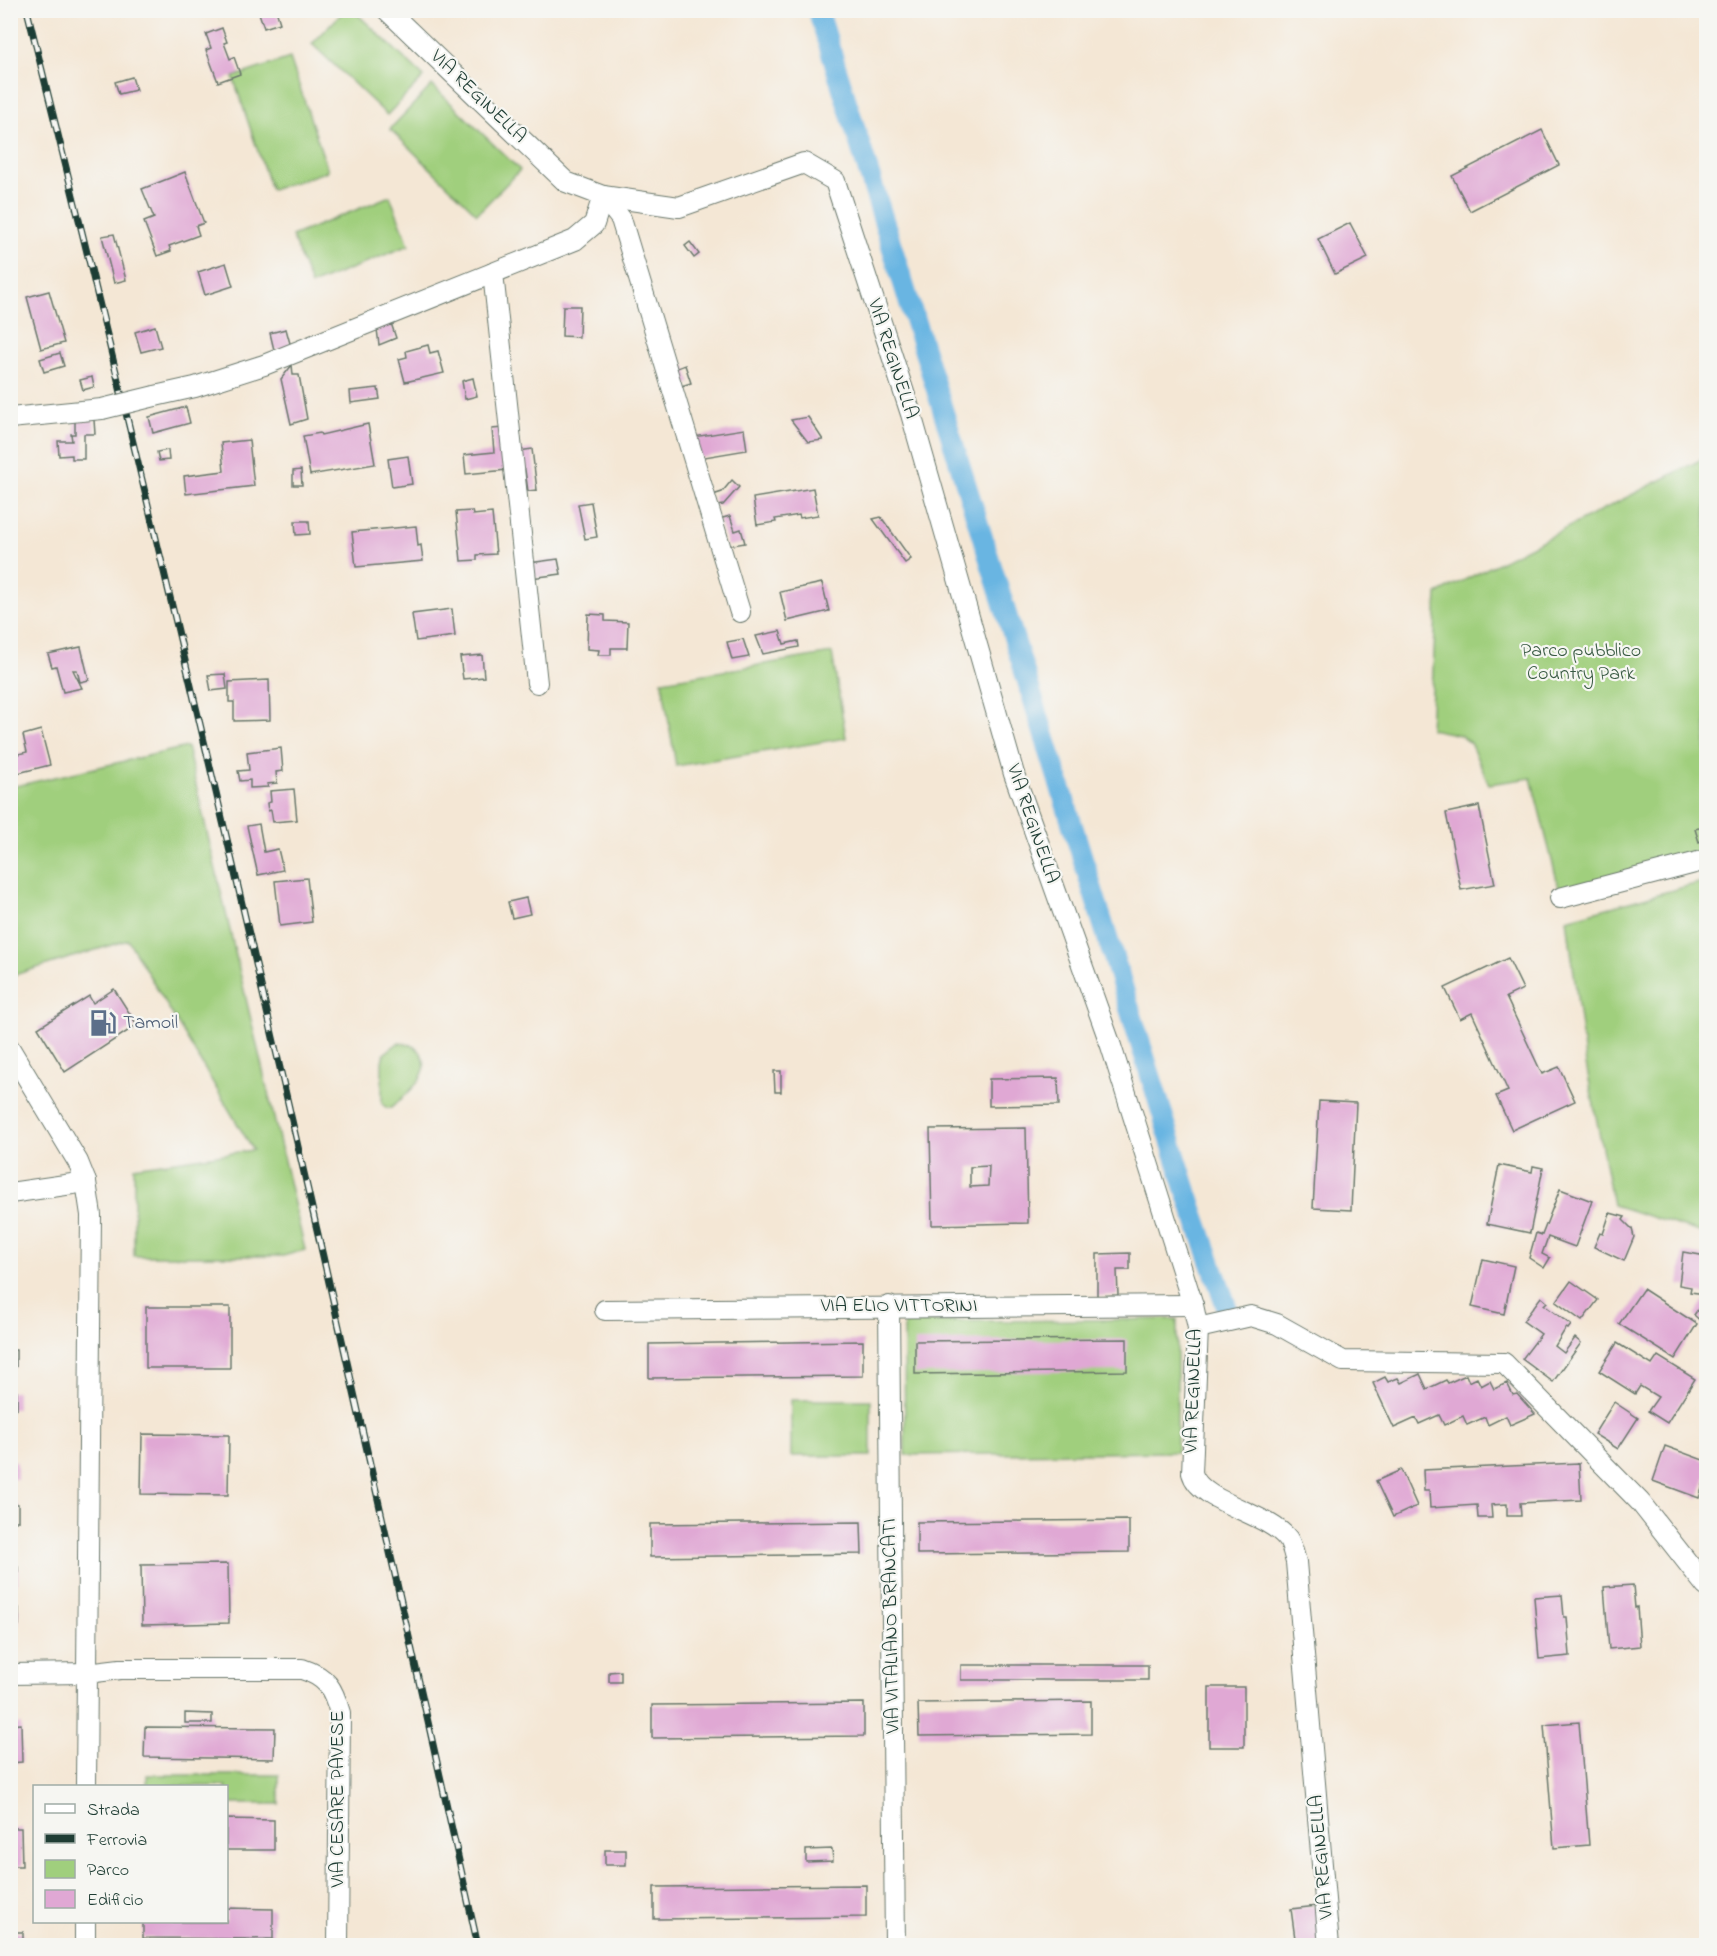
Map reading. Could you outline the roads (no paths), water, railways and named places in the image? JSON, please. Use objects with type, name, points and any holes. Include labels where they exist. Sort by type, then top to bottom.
[{"type":"street","name":"VIA REGINELLA","points":[[387,10],[566,182],[603,196],[679,207],[804,163],[835,181],[911,414],[1014,774],[1111,1046],[1193,1305],[1207,1327],[1191,1473],[1194,1481],[1212,1494],[1275,1526],[1289,1540],[1296,1562],[1329,1946]]},
{"type":"street","points":[[10,418],[102,409],[195,387],[264,365],[575,240],[594,224],[603,196]]},
{"type":"street","points":[[603,196],[621,219],[740,612]]},
{"type":"street","points":[[493,273],[537,683]]},
{"type":"street","points":[[1560,898],[1707,860]]},
{"type":"street","points":[[10,1048],[67,1141],[86,1182],[91,1226],[86,1785]]},
{"type":"street","points":[[10,1193],[86,1182]]},
{"type":"street","name":"VIA ELIO VITTORINI","points":[[605,1310],[1193,1305]]},
{"type":"street","name":"VIA VITALIANO BRANCATI","points":[[890,1306],[895,1946]]},
{"type":"street","points":[[1207,1327],[1251,1316],[1277,1324],[1342,1361],[1504,1363],[1640,1502],[1707,1586]]},
{"type":"street","name":"VIA CESARE PAVESE","points":[[10,1674],[87,1673],[120,1669],[302,1669],[325,1680],[335,1695],[340,1713],[338,1946]]},
{"type":"street","points":[[85,1923],[85,1946]]},
{"type":"waterway","points":[[818,10],[1188,1196],[1228,1311]]},
{"type":"railway","points":[[27,10],[87,251],[259,976],[478,1946]]},
{"type":"place","name":"Tamoil","points":[[103,1023]]},
{"type":"park label","name":"Parco pubblico Country Park","points":[[1581,662]]}]
